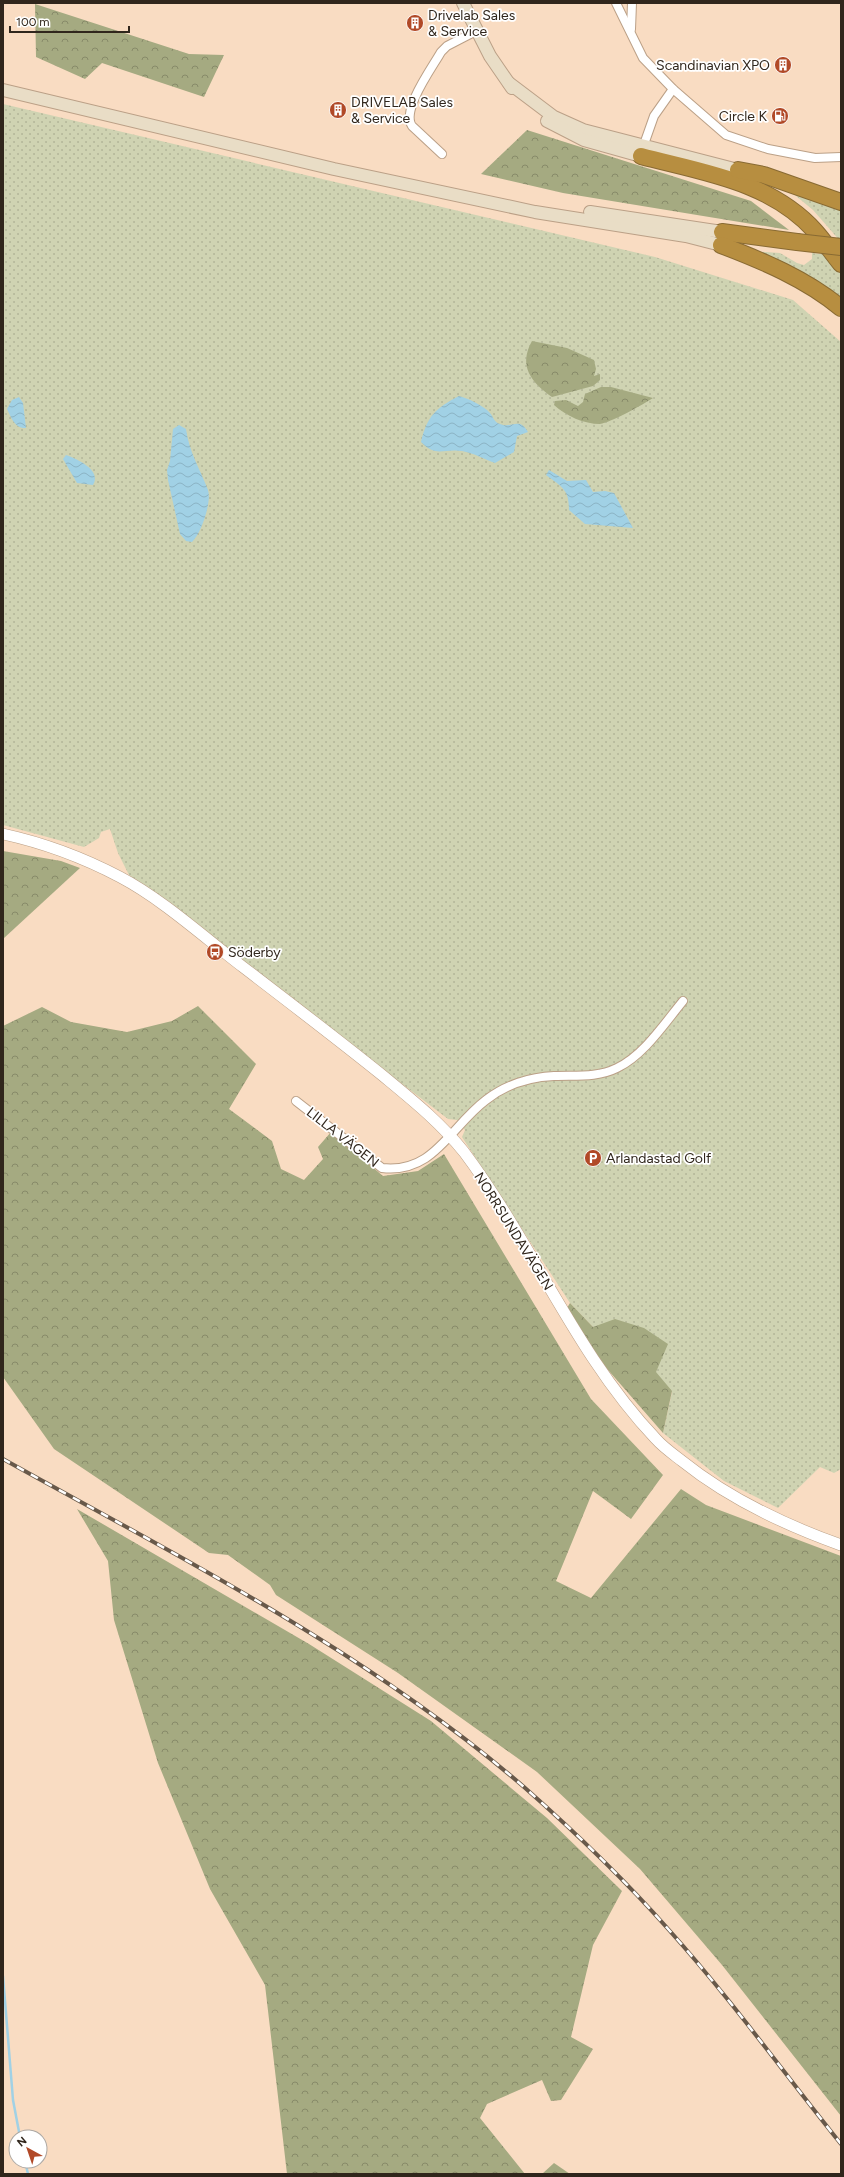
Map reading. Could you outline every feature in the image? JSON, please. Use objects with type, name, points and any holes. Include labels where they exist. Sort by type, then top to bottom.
[{"type":"highway","points":[[642,152],[758,189],[779,202],[807,223],[841,264]]},
{"type":"highway","points":[[738,170],[764,175],[841,202]]},
{"type":"highway","points":[[738,170],[774,189],[799,205],[822,227],[841,251]]},
{"type":"highway","points":[[722,239],[797,242],[841,247]]},
{"type":"highway","points":[[722,239],[803,282],[841,308]]},
{"type":"main road","points":[[463,3],[490,56],[509,83],[514,93],[525,105],[550,124],[584,140],[738,170]]},
{"type":"main road","points":[[3,90],[259,152],[535,212],[686,236],[722,239]]},
{"type":"street","points":[[625,3],[617,3],[643,58],[673,89],[726,135],[768,149],[815,158],[841,157]]},
{"type":"street","points":[[631,30],[632,3]]},
{"type":"street","points":[[442,154],[412,126],[408,121],[408,115],[412,103],[441,52],[447,46],[476,30]]},
{"type":"street","points":[[642,152],[654,116],[673,89]]},
{"type":"street","name":"NORRSUNDAVÄGEN","points":[[3,834],[34,841],[66,852],[128,882],[159,903],[340,1041],[435,1119],[450,1135],[509,1217],[594,1360],[657,1441],[708,1482],[735,1498],[819,1537],[841,1545]]},
{"type":"street","name":"LILLA VÄGEN","points":[[296,1101],[382,1168],[398,1170],[420,1162],[444,1144],[460,1123],[485,1100],[499,1091],[520,1081],[553,1076],[589,1076],[616,1069],[629,1060],[654,1037],[683,1001]]},
{"type":"green space","points":[[35,4],[189,54],[224,55],[204,97],[102,63],[85,79],[36,57]]},
{"type":"green space","name":"Arlandastad Golf","points":[[3,104],[655,257],[793,300],[841,342],[841,1469],[834,1473],[820,1467],[778,1508],[724,1481],[663,1433],[672,1392],[593,1327],[570,1303],[462,1137],[465,1130],[457,1120],[448,1119],[129,875],[118,853],[110,829],[101,832],[99,838],[84,847],[3,825]]},
{"type":"green space","points":[[527,130],[751,201],[789,230],[563,193],[481,174]]},
{"type":"green space","points":[[790,191],[841,210],[841,242],[813,210]]},
{"type":"green space","points":[[751,251],[780,253],[797,263],[804,265],[812,259],[812,253],[829,255],[841,271],[841,302]]},
{"type":"green space","points":[[532,341],[567,348],[594,360],[596,369],[594,376],[600,374],[600,380],[593,386],[552,397],[538,385],[529,373],[526,358]]},
{"type":"green space","points":[[601,387],[611,387],[653,398],[619,417],[600,424],[588,423],[576,419],[564,413],[554,405],[555,401],[566,400],[578,406],[583,402],[585,394]]},
{"type":"green space","points":[[3,851],[61,861],[80,868],[3,939]]},
{"type":"green space","points":[[198,1006],[256,1064],[229,1109],[272,1141],[281,1169],[304,1180],[323,1159],[318,1147],[331,1132],[383,1176],[418,1171],[444,1154],[591,1399],[663,1475],[631,1519],[593,1491],[556,1581],[591,1598],[681,1489],[706,1505],[841,1556],[841,2116],[722,1965],[640,1869],[537,1772],[398,1673],[276,1595],[270,1585],[228,1555],[209,1553],[54,1449],[3,1377],[3,1026],[42,1007],[71,1022],[127,1032],[172,1021]]},
{"type":"green space","points":[[570,1303],[593,1327],[615,1319],[644,1328],[668,1344],[656,1372],[672,1391],[663,1433],[595,1355],[567,1308]]},
{"type":"green space","points":[[77,1509],[309,1644],[431,1721],[547,1818],[622,1891],[593,1945],[571,2037],[593,2049],[561,2100],[551,2101],[542,2080],[487,2104],[480,2118],[525,2174],[287,2174],[265,1985],[210,1889],[158,1763],[114,1620],[108,1561]]},
{"type":"green space","points":[[554,2163],[570,2174],[542,2174]]},
{"type":"water","points":[[459,396],[484,407],[498,423],[504,425],[518,424],[525,427],[528,432],[517,436],[514,452],[495,463],[462,451],[431,450],[421,442],[426,426],[438,409]]},
{"type":"water","points":[[19,397],[23,403],[26,428],[16,425],[7,409],[12,400]]},
{"type":"water","points":[[179,425],[186,429],[192,453],[209,495],[205,518],[199,532],[192,542],[186,541],[180,534],[168,480],[167,470],[170,461],[173,429]]},
{"type":"water","points":[[66,455],[82,462],[91,470],[95,480],[93,485],[77,483],[63,459]]},
{"type":"water","points":[[549,470],[567,481],[586,480],[593,492],[605,491],[614,493],[633,528],[585,524],[569,510],[568,497],[564,489],[546,475]]},
{"type":"waterway","points":[[3,1976],[13,2100],[18,2129]]},
{"type":"waterway","points":[[27,2169],[28,2174]]},
{"type":"railway","points":[[3,1459],[205,1571],[338,1650],[402,1693],[464,1738],[524,1787],[599,1856],[635,1892],[669,1930],[735,2009],[841,2144]]},
{"type":"place","name":"Drivelab Sales & Service","points":[[415,23]]},
{"type":"place","name":"Scandinavian XPO","points":[[783,65]]},
{"type":"place","name":"DRIVELAB Sales & Service","points":[[338,110]]},
{"type":"place","name":"Circle K","points":[[780,116]]},
{"type":"place","name":"Söderby","points":[[215,952]]},
{"type":"place","name":"Arlandastad Golf","points":[[593,1158]]}]
